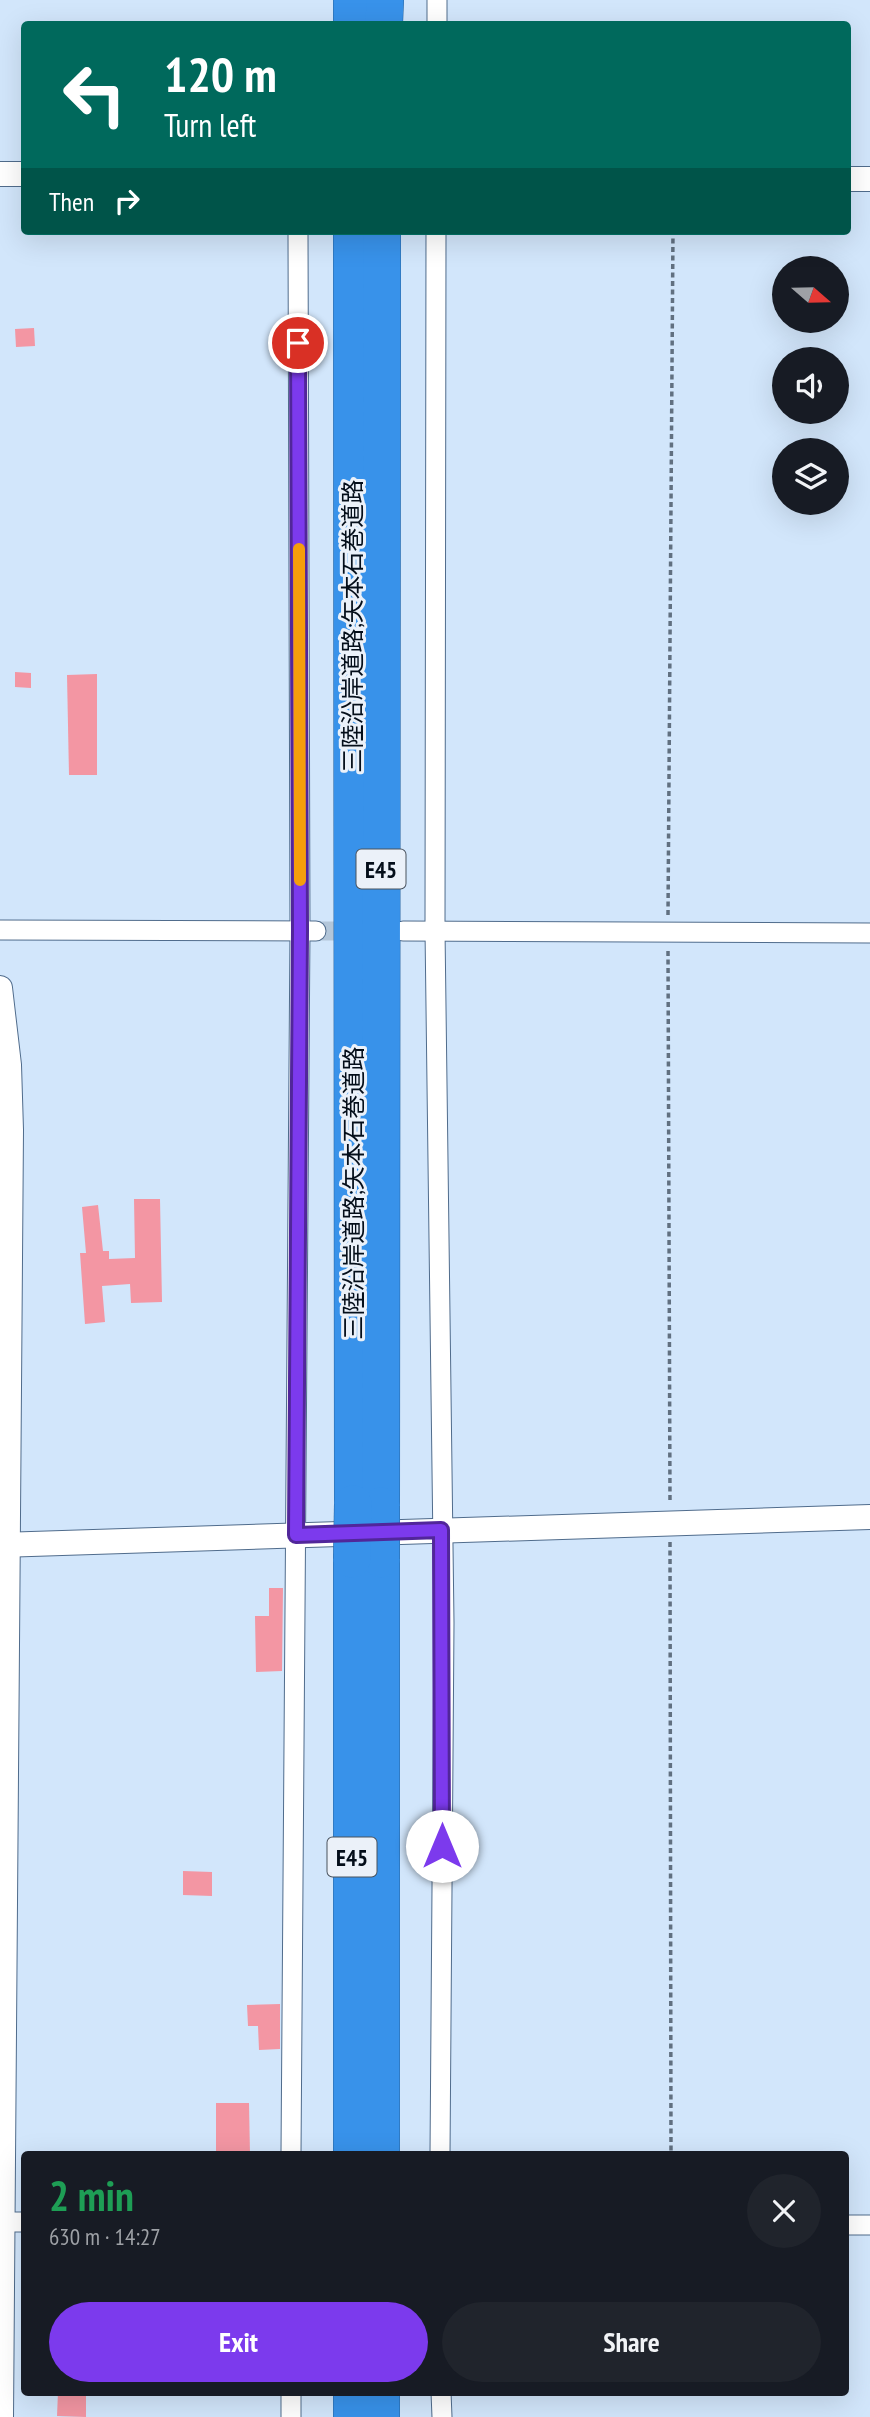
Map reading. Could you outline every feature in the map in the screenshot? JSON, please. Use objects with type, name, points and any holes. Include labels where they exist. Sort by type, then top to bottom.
[{"type":"highway","points":[[352,0],[352,21]]},
{"type":"highway","points":[[384,0],[384,21]]},
{"type":"highway","name":"三陸沿岸道路;矢本石巻道路","points":[[352,235],[367,1559],[381,2151]]},
{"type":"highway","name":"三陸沿岸道路;矢本石巻道路","points":[[367,1505],[382,235]]},
{"type":"highway","name":"三陸沿岸道路;矢本石巻道路","points":[[352,2151],[367,1559]]},
{"type":"highway","points":[[352,2396],[352,2417]]},
{"type":"highway","points":[[381,2396],[381,2417]]},
{"type":"street","points":[[437,0],[437,21]]},
{"type":"street","points":[[0,174],[21,174]]},
{"type":"street","points":[[851,179],[870,179]]},
{"type":"street","points":[[291,2151],[296,1535],[308,930],[298,235]]},
{"type":"street","points":[[436,235],[435,930],[441,1530],[440,2151]]},
{"type":"street","points":[[0,930],[308,930]]},
{"type":"street","points":[[403,932],[870,933]]},
{"type":"street","points":[[0,988],[9,1065],[11,1130],[4,1545],[10,2222],[1,2417]]},
{"type":"street","points":[[4,1545],[870,1517]]},
{"type":"street","points":[[849,2225],[870,2225]]},
{"type":"street","points":[[291,2396],[291,2417]]},
{"type":"street","points":[[442,2396],[442,2417]]},
{"type":"path","points":[[671,2151],[668,932],[673,235]]},
{"type":"building","points":[[34,328],[35,346],[16,347],[15,329]]},
{"type":"building","points":[[15,672],[31,673],[31,688],[15,687]]},
{"type":"building","points":[[97,674],[97,775],[69,775],[67,675]]},
{"type":"building","points":[[134,1199],[160,1199],[162,1302],[131,1303],[130,1284],[102,1286],[105,1322],[85,1324],[80,1253],[86,1253],[82,1207],[98,1205],[103,1251],[109,1251],[109,1259],[135,1258]]},
{"type":"building","points":[[269,1588],[283,1588],[282,1671],[256,1672],[255,1616],[269,1616]]},
{"type":"building","points":[[183,1871],[212,1872],[212,1896],[183,1895]]},
{"type":"building","points":[[280,2004],[280,2049],[259,2050],[258,2026],[248,2026],[247,2005]]},
{"type":"building","points":[[216,2103],[249,2103],[250,2151],[216,2151]]},
{"type":"building","points":[[58,2396],[86,2396],[86,2417],[57,2416]]},
{"type":"tunnel","points":[[316,931],[360,931]]},
{"type":"slow traffic","points":[[299,549],[300,880]]},
{"type":"route","points":[[298,343],[300,930],[296,1535],[441,1530],[444,1623],[442,1846]]}]
